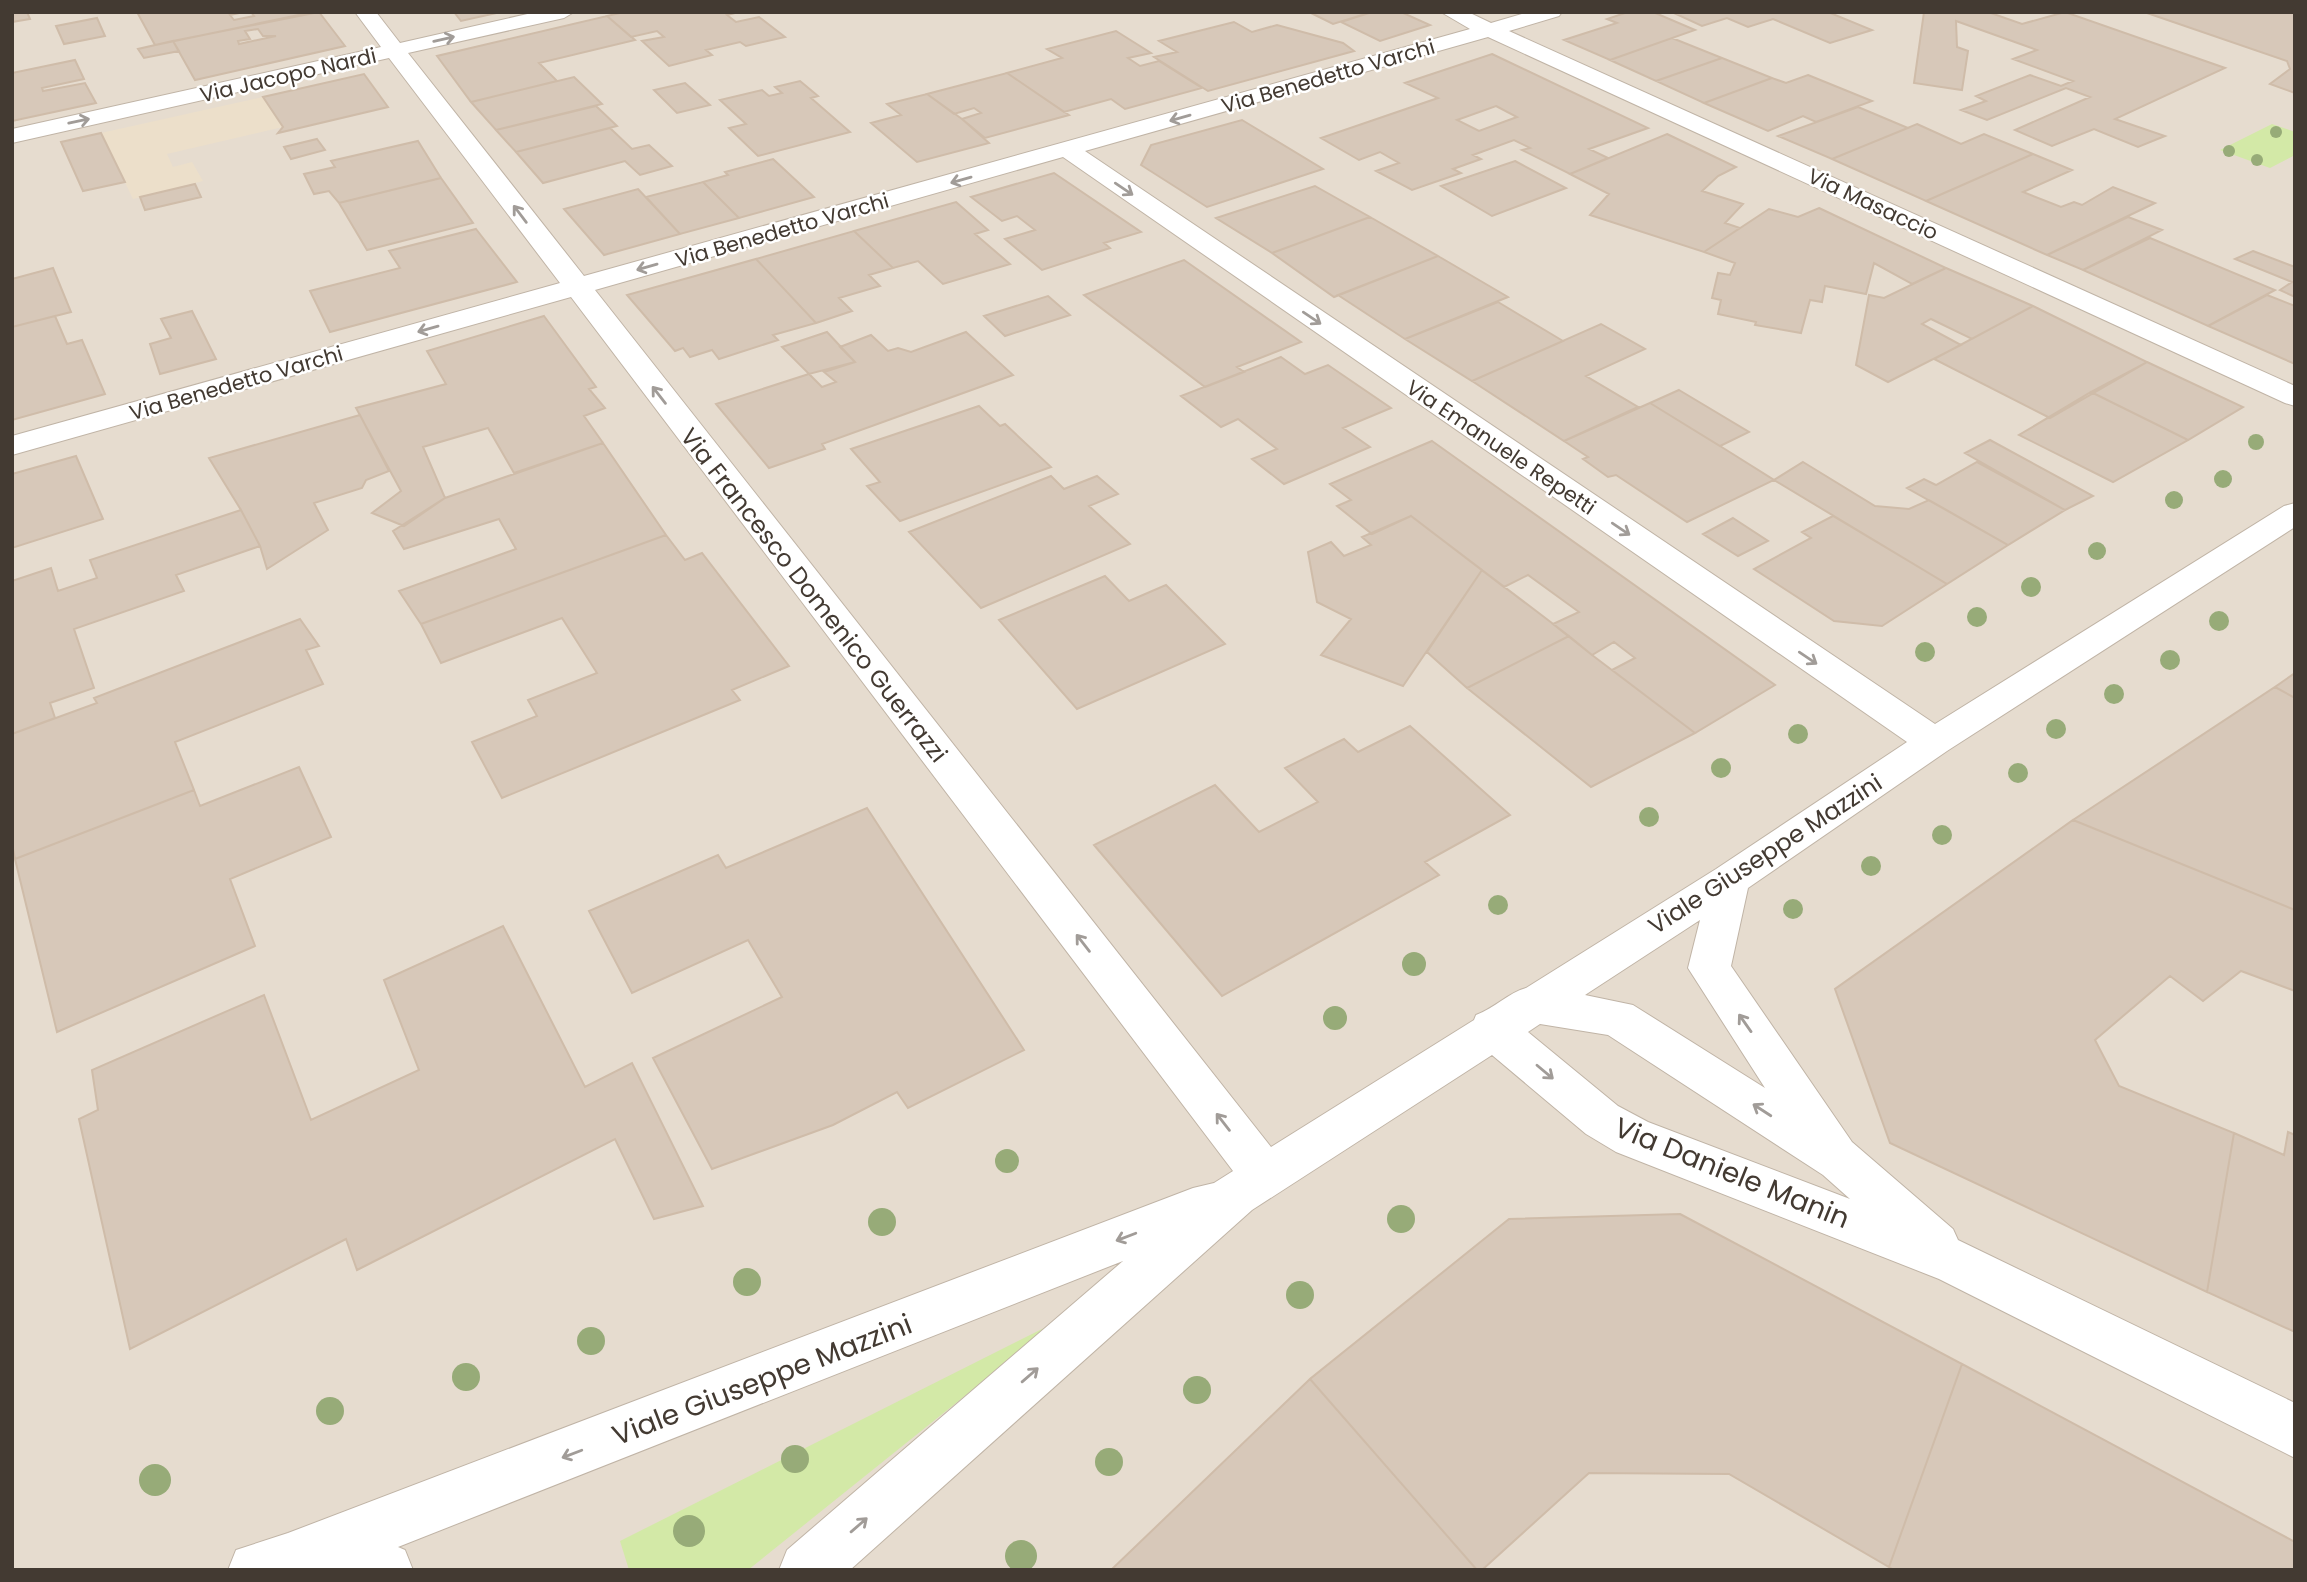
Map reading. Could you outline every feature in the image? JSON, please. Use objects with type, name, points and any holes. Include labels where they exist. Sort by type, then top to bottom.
[{"type":"street","name":"Via Francesco Domenico Guerrazzi","points":[[365,12],[576,287],[1250,1185]]},
{"type":"street","name":"Via Jacopo Nardi","points":[[12,136],[564,12]]},
{"type":"street","name":"Via Masaccio","points":[[1451,12],[2295,397]]},
{"type":"street","name":"Via Benedetto Varchi","points":[[12,446],[1552,12]]},
{"type":"street","name":"Via Emanuele Repetti","points":[[1068,150],[1934,742]]},
{"type":"street","name":"Viale Giuseppe Mazzini","points":[[807,1570],[1250,1185],[1511,1016],[1730,880],[1934,742],[2295,513]]},
{"type":"street","name":"Via Daniele Manin","points":[[1730,880],[1709,968],[1840,1160]]},
{"type":"street","name":"Via Daniele Manin","points":[[1511,1016],[1618,1018],[1840,1160],[1957,1263]]},
{"type":"street","name":"Via Daniele Manin","points":[[1511,1016],[1602,1120],[1632,1137],[1957,1263],[2295,1431]]},
{"type":"street","name":"Viale Giuseppe Mazzini","points":[[272,1565],[569,1455],[1250,1185]]},
{"type":"street","name":"Viale Giuseppe Mazzini","points":[[272,1565],[335,1561],[385,1570]]},
{"type":"shaded area","points":[[12,12],[2295,12],[2295,1570],[12,1570]]},
{"type":"shaded area","points":[[263,97],[283,127],[167,154],[173,167],[192,162],[203,181],[133,199],[101,133]]},
{"type":"green space","points":[[2272,124],[2295,132],[2295,155],[2270,168],[2220,150]]},
{"type":"green space","points":[[1058,1321],[748,1570],[629,1570],[620,1541]]},
{"type":"building","points":[[12,12],[27,12],[30,19],[12,22]]},
{"type":"building","points":[[137,12],[244,12],[230,15],[234,20],[254,16],[251,12],[313,12],[155,45]]},
{"type":"building","points":[[319,12],[345,46],[195,80],[173,41]],"holes":[[[258,29],[263,36],[276,36],[239,44],[238,41],[250,39],[245,31]]]},
{"type":"building","points":[[454,12],[501,12],[461,21]]},
{"type":"building","points":[[624,12],[739,12],[727,15],[736,22],[759,17],[785,37],[746,46],[740,42],[706,50],[712,55],[669,66],[642,41],[664,37],[657,31],[631,37],[607,16]]},
{"type":"building","points":[[1309,12],[1372,12],[1333,24]]},
{"type":"building","points":[[1372,12],[1401,12],[1430,25],[1380,41],[1341,22]]},
{"type":"building","points":[[1628,12],[1653,12],[1695,30],[1610,60],[1564,40],[1617,23],[1607,19]]},
{"type":"building","points":[[1828,12],[1872,30],[1830,43],[1773,19],[1748,27],[1727,18],[1702,26],[1676,14]]},
{"type":"building","points":[[1924,12],[1988,12],[2022,24],[2065,12],[2225,68],[2115,119],[2165,136],[2138,147],[2094,129],[2052,146],[2015,130],[2090,97],[2066,88],[1987,120],[1961,110],[1986,101],[1976,96],[2030,75],[2061,86],[2073,81],[2013,59],[2037,50],[1956,21],[1957,47],[1968,51],[1962,90],[1914,83]]},
{"type":"building","points":[[2295,12],[2295,93],[2270,84],[2290,69],[2287,61],[2147,13]]},
{"type":"building","points":[[607,16],[635,40],[539,63],[557,81],[471,102],[437,56]]},
{"type":"building","points":[[97,18],[105,36],[64,44],[56,26]]},
{"type":"building","points":[[1234,22],[1252,32],[1277,25],[1343,43],[1354,51],[1208,91],[1154,57],[1177,52],[1159,41]]},
{"type":"building","points":[[1116,31],[1151,53],[1128,58],[1140,66],[1159,61],[1202,88],[1125,109],[1111,99],[1064,112],[1007,73],[1062,58],[1047,49]]},
{"type":"building","points":[[1672,38],[1722,58],[1656,81],[1610,60]]},
{"type":"building","points":[[173,41],[179,51],[144,58],[138,49]]},
{"type":"building","points":[[1492,54],[1648,128],[1589,149],[1608,158],[1570,174],[1522,150],[1530,148],[1514,140],[1473,155],[1481,159],[1453,169],[1461,173],[1412,190],[1376,171],[1399,163],[1380,152],[1359,160],[1321,138],[1438,98],[1405,83]],"holes":[[[1496,106],[1517,117],[1479,131],[1457,120]]]},
{"type":"building","points":[[1722,58],[1772,78],[1704,103],[1656,81]]},
{"type":"building","points":[[75,60],[84,79],[42,88],[43,91],[85,83],[96,103],[12,121],[12,73]]},
{"type":"building","points":[[1007,73],[1069,115],[985,138],[962,119],[981,113],[974,108],[954,114],[927,94]]},
{"type":"building","points":[[364,74],[388,107],[278,133],[283,127],[263,97]]},
{"type":"building","points":[[1808,75],[1872,101],[1816,122],[1803,116],[1768,131],[1704,103],[1772,78],[1786,83]]},
{"type":"building","points":[[574,77],[602,104],[496,130],[471,102]]},
{"type":"building","points":[[800,81],[818,96],[811,98],[850,132],[758,156],[729,128],[746,124],[720,100],[762,90],[769,96],[782,93],[775,87]]},
{"type":"building","points":[[685,83],[710,105],[677,113],[654,90]]},
{"type":"building","points":[[927,94],[989,143],[917,162],[871,123],[901,115],[887,104]]},
{"type":"building","points":[[596,106],[617,126],[516,152],[496,130]]},
{"type":"building","points":[[1858,107],[1908,128],[1832,159],[1778,136]]},
{"type":"building","points":[[1242,120],[1323,169],[1207,207],[1141,165],[1151,145]]},
{"type":"building","points":[[1917,124],[1961,144],[1984,134],[2033,154],[1926,201],[1832,159]]},
{"type":"building","points":[[610,128],[632,149],[649,145],[672,166],[640,175],[625,161],[543,183],[516,152]]},
{"type":"building","points":[[101,133],[125,182],[83,191],[61,142]]},
{"type":"building","points":[[1667,134],[1736,167],[1718,176],[1702,191],[1743,204],[1725,223],[1740,228],[1704,252],[1590,215],[1609,194],[1570,174]]},
{"type":"building","points":[[317,139],[325,150],[291,159],[284,147]]},
{"type":"building","points":[[418,141],[441,178],[339,203],[329,191],[314,194],[304,174],[335,167],[331,161]]},
{"type":"building","points":[[2033,154],[2072,170],[2023,192],[2061,207],[2074,202],[2082,205],[2113,187],[2155,203],[2047,255],[1926,201]]},
{"type":"building","points":[[773,159],[814,197],[739,218],[703,182],[728,175],[725,172]]},
{"type":"building","points":[[1515,161],[1566,188],[1492,216],[1441,186]]},
{"type":"building","points":[[1054,173],[1141,232],[1104,243],[1110,248],[1042,270],[1005,239],[1035,230],[1017,216],[1002,221],[971,197]]},
{"type":"building","points":[[441,178],[473,223],[367,250],[339,203]]},
{"type":"building","points":[[703,182],[739,218],[680,234],[646,197]]},
{"type":"building","points":[[195,184],[201,197],[145,210],[140,197]]},
{"type":"building","points":[[1315,186],[1370,217],[1272,253],[1216,218]]},
{"type":"building","points":[[638,189],[680,234],[604,255],[564,209]]},
{"type":"building","points":[[956,202],[988,230],[975,234],[1010,264],[943,284],[918,261],[893,268],[854,231]]},
{"type":"building","points":[[1819,208],[1946,268],[1912,284],[1874,263],[1866,294],[1825,286],[1822,302],[1810,300],[1801,333],[1755,325],[1756,322],[1718,314],[1721,300],[1712,298],[1718,273],[1730,275],[1735,263],[1704,252],[1769,209],[1798,217]]},
{"type":"building","points":[[1370,217],[1438,256],[1334,297],[1272,253]]},
{"type":"building","points":[[2128,217],[2162,230],[2083,270],[2047,255]]},
{"type":"building","points":[[476,229],[517,282],[330,332],[310,291],[400,268],[389,251]]},
{"type":"building","points":[[854,231],[893,268],[869,275],[880,286],[839,298],[852,311],[816,323],[756,259]]},
{"type":"building","points":[[2150,238],[2275,290],[2208,326],[2083,270]]},
{"type":"building","points":[[2253,251],[2295,267],[2295,297],[2280,290],[2292,282],[2235,259]]},
{"type":"building","points":[[1438,256],[1508,297],[1405,339],[1338,295]]},
{"type":"building","points":[[756,259],[816,323],[773,335],[778,340],[719,359],[712,350],[690,357],[683,348],[675,351],[627,295]]},
{"type":"building","points":[[1184,260],[1301,342],[1237,367],[1244,372],[1205,387],[1084,295]]},
{"type":"building","points":[[53,268],[71,312],[12,327],[12,279]]},
{"type":"building","points":[[1946,268],[2033,306],[1972,339],[1931,319],[1922,324],[1961,345],[1888,382],[1856,365],[1869,295],[1884,298]]},
{"type":"building","points":[[2267,295],[2295,306],[2295,364],[2208,326]]},
{"type":"building","points":[[1048,296],[1070,315],[1005,336],[984,316]]},
{"type":"building","points":[[1498,302],[1563,341],[1472,381],[1405,339]]},
{"type":"building","points":[[2033,306],[2147,362],[2050,418],[1934,359]]},
{"type":"building","points":[[192,311],[216,359],[160,374],[150,344],[171,338],[161,319]]},
{"type":"building","points":[[55,316],[67,344],[82,340],[105,394],[12,420],[12,327]]},
{"type":"building","points":[[544,316],[596,387],[589,389],[605,408],[584,416],[603,443],[514,473],[488,428],[423,447],[445,498],[404,526],[372,513],[401,491],[356,408],[446,384],[427,351]]},
{"type":"building","points":[[1601,324],[1645,349],[1586,376],[1638,407],[1564,441],[1472,381]]},
{"type":"building","points":[[827,332],[855,362],[809,374],[782,347]]},
{"type":"building","points":[[966,332],[1013,375],[822,444],[825,449],[769,468],[716,404],[809,374],[822,387],[836,382],[824,372],[855,362],[840,347],[871,335],[888,351],[898,348],[911,352]]},
{"type":"building","points":[[1281,357],[1305,374],[1328,365],[1391,408],[1343,428],[1370,447],[1284,484],[1252,459],[1277,449],[1238,419],[1221,427],[1181,396]]},
{"type":"building","points":[[2147,362],[2243,407],[2188,440],[2091,392]]},
{"type":"building","points":[[1679,390],[1749,432],[1720,446],[1650,403]]},
{"type":"building","points":[[2091,392],[2188,440],[2113,482],[2019,435]]},
{"type":"building","points":[[1650,403],[1774,480],[1687,522],[1616,475],[1608,477],[1583,459],[1588,457],[1564,441]]},
{"type":"building","points":[[979,406],[1000,426],[1005,424],[1051,467],[900,521],[867,486],[880,482],[851,449]]},
{"type":"building","points":[[360,415],[389,471],[366,480],[362,488],[314,503],[328,530],[267,569],[260,546],[209,458]]},
{"type":"building","points":[[1990,440],[2093,496],[2065,510],[1965,453]]},
{"type":"building","points":[[1432,441],[1775,685],[1695,733],[1612,670],[1635,658],[1614,642],[1592,655],[1553,624],[1579,612],[1528,575],[1504,587],[1411,516],[1372,534],[1337,506],[1351,500],[1330,484]]},
{"type":"building","points":[[603,443],[666,535],[421,624],[399,591],[516,549],[499,519],[404,549],[393,531],[445,498]]},
{"type":"building","points":[[76,456],[103,519],[12,548],[12,474]]},
{"type":"building","points":[[1803,462],[1875,506],[1909,509],[1929,500],[2008,545],[1947,584],[1774,480]]},
{"type":"building","points":[[1977,462],[2065,510],[2008,545],[1907,488],[1924,479],[1936,485]]},
{"type":"building","points":[[1051,476],[1064,489],[1097,476],[1118,494],[1089,506],[1130,544],[981,608],[909,532]]},
{"type":"building","points":[[241,510],[260,546],[176,575],[184,591],[74,629],[94,688],[50,703],[55,718],[12,734],[12,581],[51,568],[58,591],[97,578],[90,560]]},
{"type":"building","points":[[1411,516],[1482,570],[1403,686],[1321,655],[1351,619],[1317,602],[1308,552],[1331,542],[1344,556],[1371,545],[1362,537]]},
{"type":"building","points":[[1833,516],[1947,584],[1882,626],[1834,621],[1754,569],[1811,538],[1802,532]]},
{"type":"building","points":[[1733,518],[1768,541],[1738,556],[1703,534]]},
{"type":"building","points":[[666,535],[685,560],[702,553],[789,666],[732,690],[740,700],[502,798],[472,742],[537,716],[528,700],[597,673],[562,618],[441,663],[421,624]]},
{"type":"building","points":[[1482,570],[1569,636],[1467,688],[1427,652]]},
{"type":"building","points":[[1105,576],[1129,601],[1166,585],[1225,644],[1077,709],[999,620]]},
{"type":"building","points":[[300,619],[319,646],[306,650],[323,684],[175,742],[194,790],[15,859],[12,844],[12,734],[97,703],[94,698]]},
{"type":"building","points":[[1569,636],[1695,733],[1591,787],[1467,688]]},
{"type":"building","points":[[2295,673],[2295,698],[2275,687]]},
{"type":"building","points":[[2275,687],[2295,698],[2295,910],[2073,820]]},
{"type":"building","points":[[1410,726],[1510,815],[1425,862],[1439,875],[1222,996],[1094,845],[1215,785],[1259,832],[1318,802],[1285,768],[1344,739],[1358,752]]},
{"type":"building","points":[[299,767],[331,837],[230,879],[255,946],[57,1032],[15,859],[194,790],[200,806]]},
{"type":"building","points":[[867,808],[1024,1050],[908,1108],[897,1092],[833,1125],[712,1169],[653,1058],[782,997],[748,940],[632,993],[589,911],[718,855],[726,868]]},
{"type":"building","points":[[2073,820],[2295,910],[2295,991],[2241,971],[2203,1001],[2170,976],[2095,1040],[2119,1086],[2234,1133],[2207,1292],[1890,1143],[1835,989]]},
{"type":"building","points":[[503,926],[585,1087],[632,1063],[703,1206],[654,1219],[615,1139],[357,1270],[346,1239],[130,1349],[79,1119],[98,1110],[92,1070],[264,995],[311,1120],[419,1070],[384,980]]},
{"type":"building","points":[[2288,1132],[2295,1135],[2295,1332],[2207,1292],[2234,1133],[2284,1155]]},
{"type":"building","points":[[1680,1214],[1962,1364],[1889,1567],[1729,1474],[1589,1473],[1482,1570],[1477,1570],[1310,1379],[1509,1219]]},
{"type":"building","points":[[1962,1364],[2295,1542],[2295,1570],[1894,1570],[1889,1567]]},
{"type":"building","points":[[1310,1379],[1477,1570],[1111,1570]]}]
